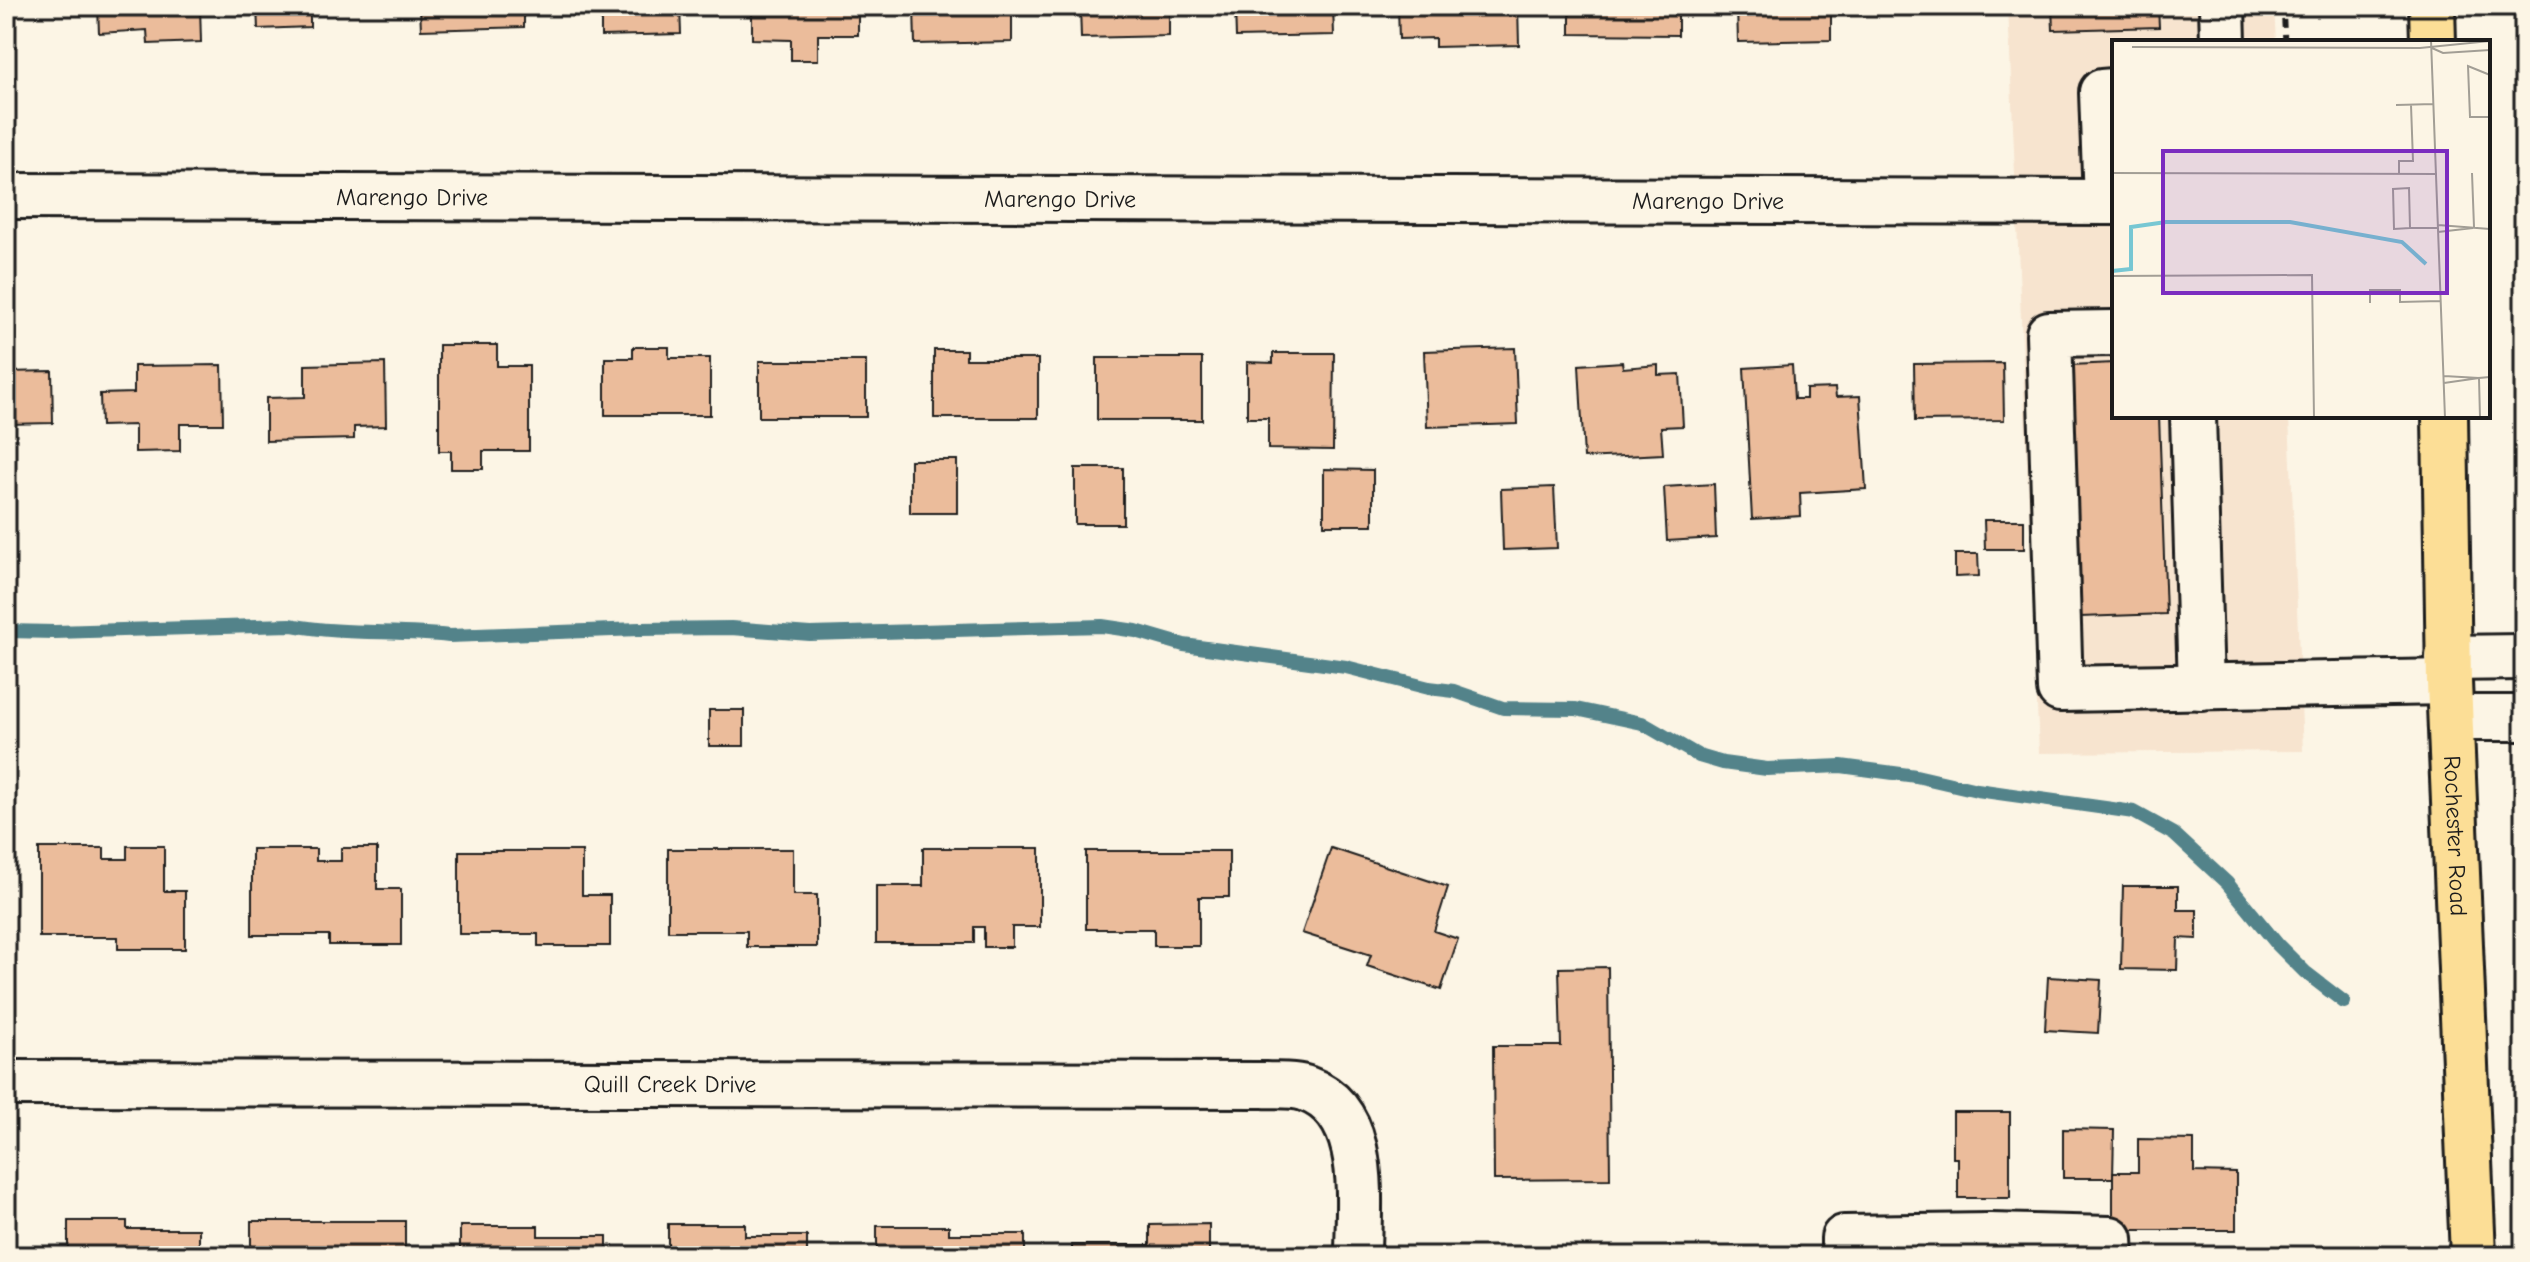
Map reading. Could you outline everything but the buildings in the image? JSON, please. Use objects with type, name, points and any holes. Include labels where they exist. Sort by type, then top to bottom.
[{"type":"main road","points":[[2432,6],[2433,40]]},
{"type":"main road","name":"Rochester Road","points":[[2445,418],[2449,686],[2473,1256]]},
{"type":"street","points":[[2222,6],[2223,40]]},
{"type":"street","points":[[2110,202],[2102,92],[2112,91]]},
{"type":"street","name":"Marengo Drive","points":[[6,196],[2110,202]]},
{"type":"street","points":[[2112,333],[2049,334],[2060,689],[2449,686],[2524,657]]},
{"type":"street","points":[[2193,418],[2201,687]]},
{"type":"street","points":[[2449,686],[2524,718]]},
{"type":"street","name":"Quill Creek Drive","points":[[6,1083],[1264,1085],[1307,1088],[1328,1102],[1345,1121],[1352,1136],[1357,1159],[1358,1256]]},
{"type":"street","points":[[1844,1256],[1844,1238],[1990,1236],[2110,1239],[2111,1256]]},
{"type":"path","points":[[2283,6],[2285,40]]},
{"type":"shaded area","points":[[2008,6],[2274,6],[2276,40],[2112,40],[2112,418],[2289,418],[2303,751],[2039,753]]},
{"type":"waterway","points":[[6,631],[291,625],[449,636],[731,628],[810,634],[1102,626],[1136,631],[1184,645],[1346,667],[1429,688],[1454,691],[1503,708],[1576,709],[1642,723],[1699,756],[1723,763],[1767,769],[1841,766],[1916,776],[1977,790],[2134,812],[2174,834],[2227,883],[2278,945],[2305,972],[2344,1002]]}]
